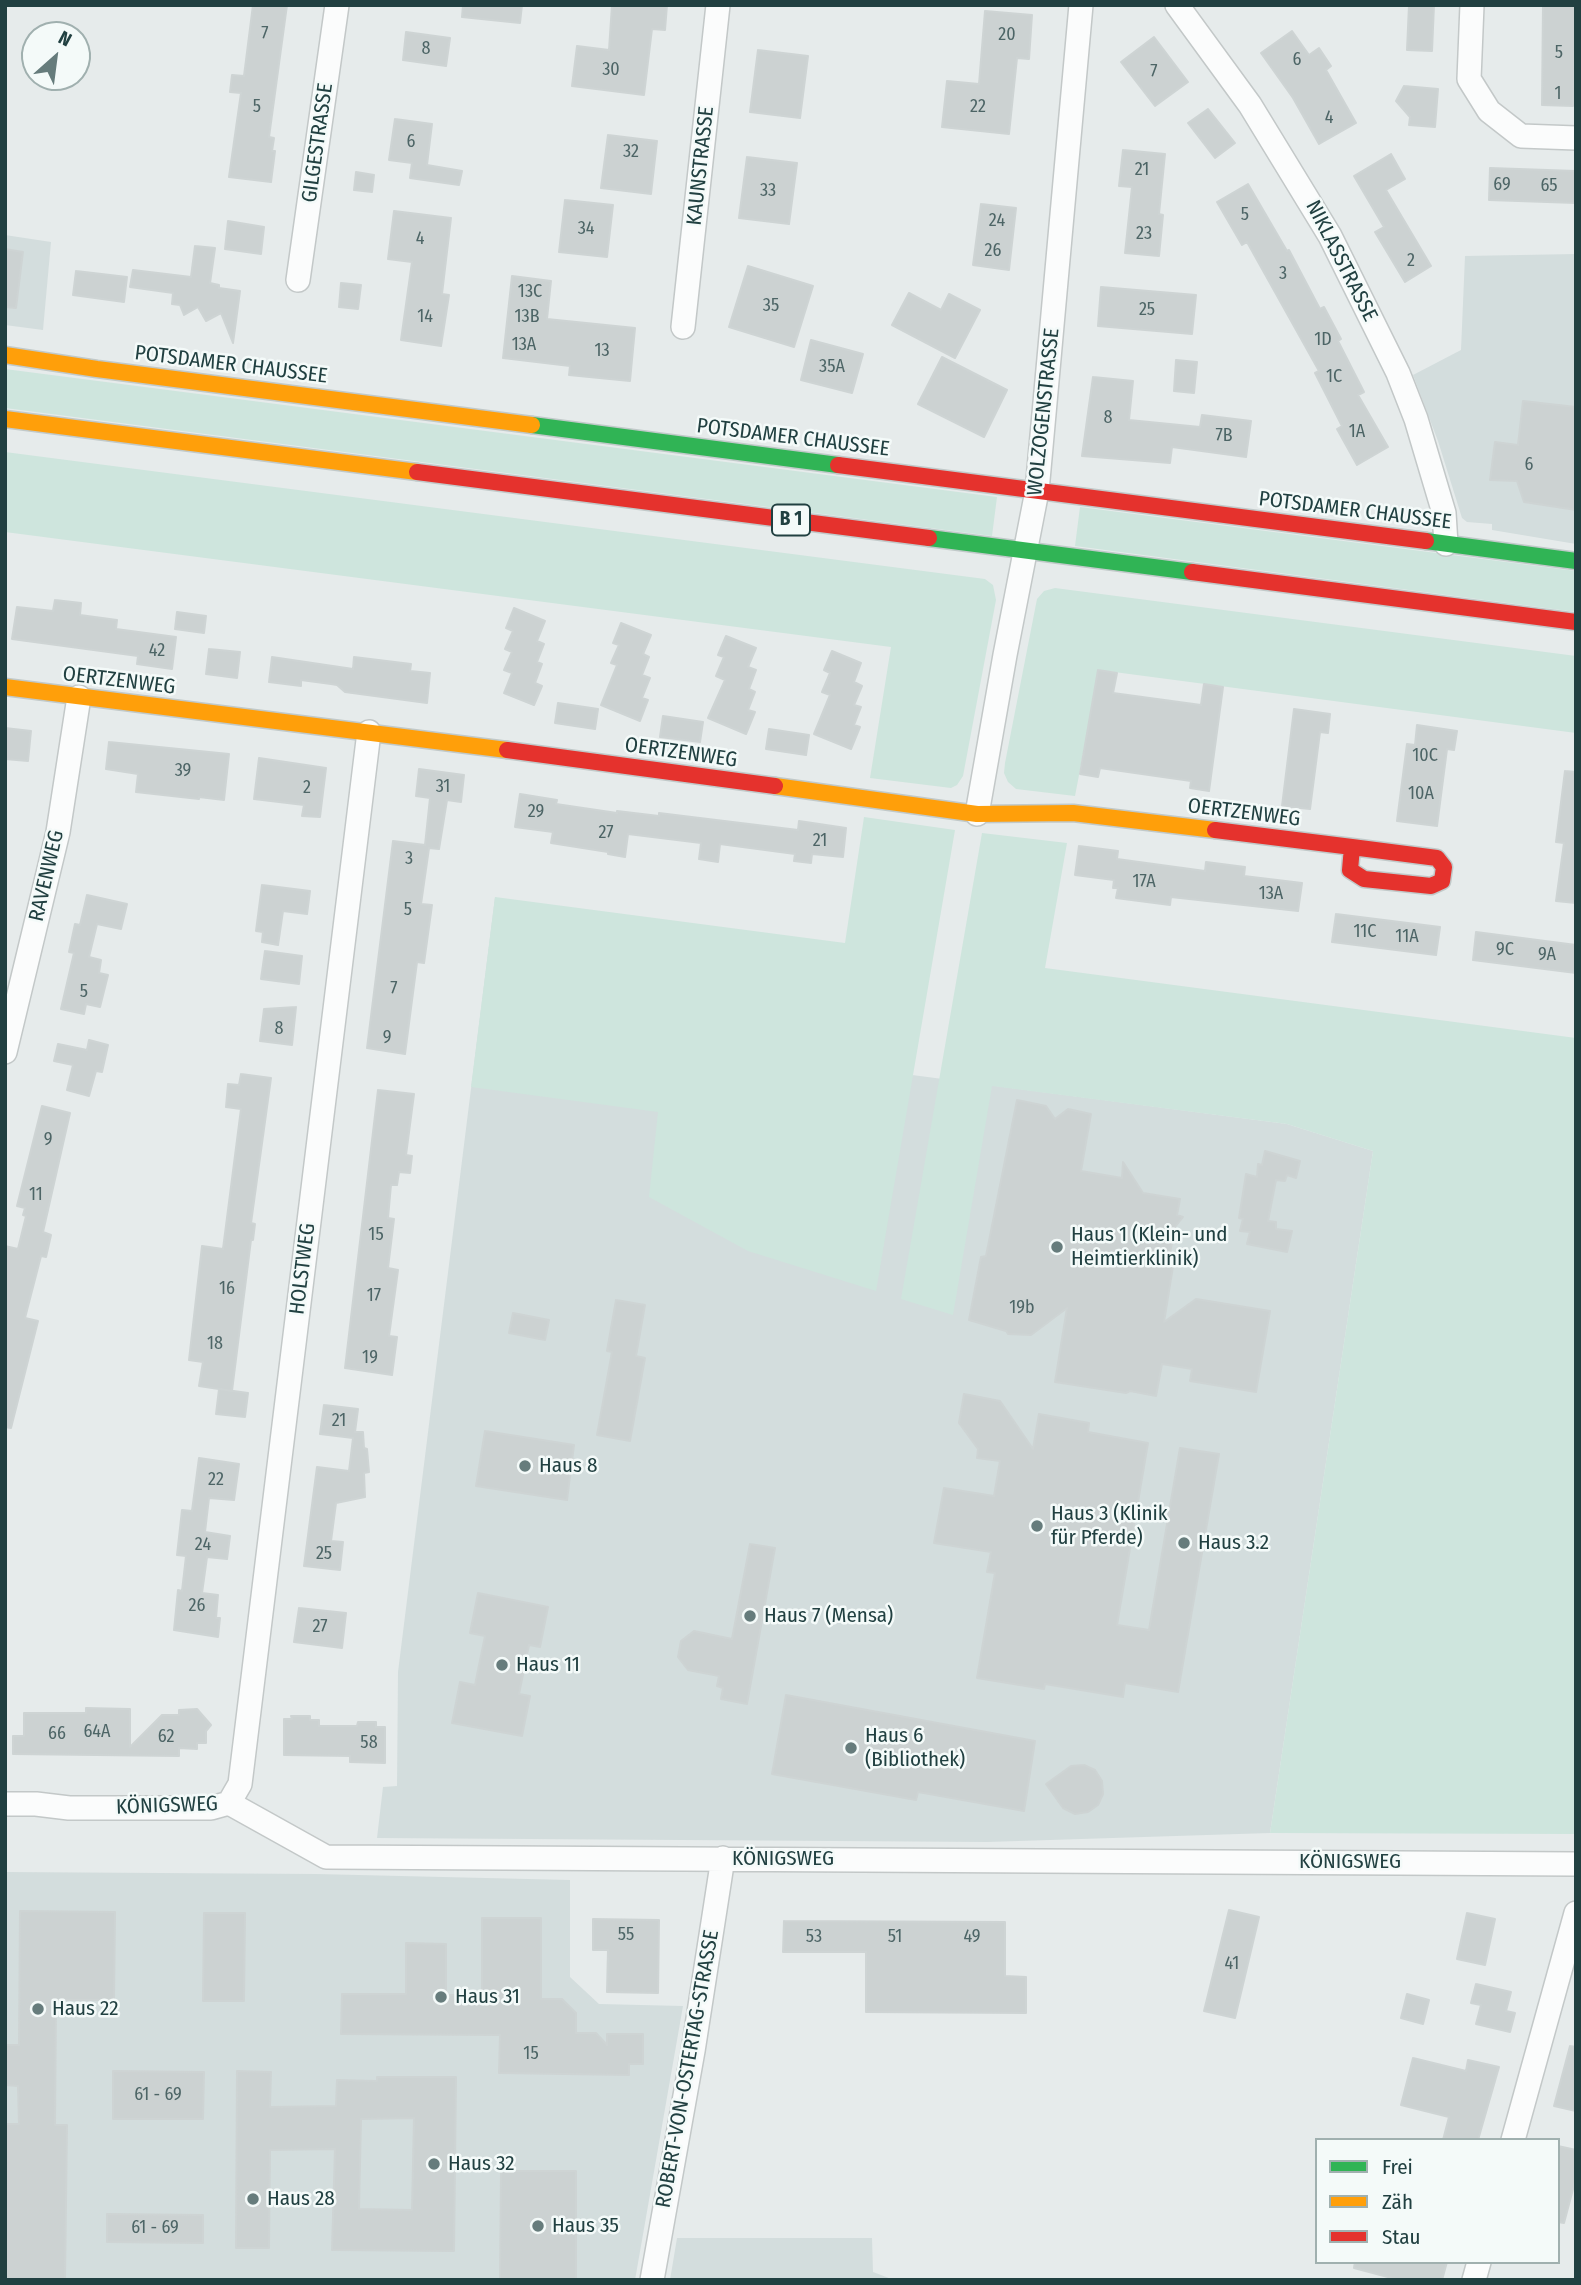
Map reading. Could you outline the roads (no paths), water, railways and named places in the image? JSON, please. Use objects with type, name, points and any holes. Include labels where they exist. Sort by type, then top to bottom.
[{"type":"main road","name":"POTSDAMER CHAUSSEE","points":[[5,355],[1576,561]]},
{"type":"main road","name":"B 1","points":[[5,419],[1576,622]]},
{"type":"main road","name":"OERTZENWEG","points":[[5,687],[369,732],[977,814],[1073,813],[1352,847],[1437,858],[1444,867],[1442,881],[1431,886],[1364,879],[1350,870],[1352,847]]},
{"type":"street","name":"GILGESTRASSE","points":[[298,280],[337,5]]},
{"type":"street","name":"KAUNSTRASSE","points":[[683,327],[718,5]]},
{"type":"street","name":"WOLZOGENSTRASSE","points":[[977,814],[1037,491],[1080,5]]},
{"type":"street","name":"NIKLASSTRASSE","points":[[1177,5],[1250,105],[1330,236],[1398,373],[1416,419],[1444,513],[1446,544]]},
{"type":"street","points":[[1472,5],[1469,79],[1489,111],[1521,136],[1576,138]]},
{"type":"street","name":"RAVENWEG","points":[[5,1052],[58,832],[79,697]]},
{"type":"street","name":"HOLSTWEG","points":[[229,1804],[240,1784],[369,732]]},
{"type":"street","name":"KÖNIGSWEG","points":[[5,1804],[69,1808],[211,1808],[229,1804],[326,1857],[1576,1864]]},
{"type":"street","name":"ROBERT-VON-OSTERTAG-STRASSE","points":[[652,2280],[693,2051],[723,1858]]},
{"type":"street","points":[[1514,2138],[1576,1913]]},
{"type":"place","name":"Haus 1 (Klein- und Heimtierklinik)","points":[[1057,1247]]},
{"type":"place","name":"Haus 8","points":[[525,1466]]},
{"type":"place","name":"Haus 3 (Klinik für Pferde)","points":[[1037,1526]]},
{"type":"place","name":"Haus 3.2","points":[[1184,1543]]},
{"type":"place","name":"Haus 7 (Mensa)","points":[[750,1616]]},
{"type":"place","name":"Haus 11","points":[[502,1665]]},
{"type":"place","name":"Haus 6 (Bibliothek)","points":[[851,1748]]},
{"type":"place","name":"Haus 31","points":[[441,1997]]},
{"type":"place","name":"Haus 22","points":[[38,2009]]},
{"type":"place","name":"Haus 32","points":[[434,2164]]},
{"type":"place","name":"Haus 28","points":[[253,2199]]},
{"type":"place","name":"Haus 35","points":[[538,2226]]}]
